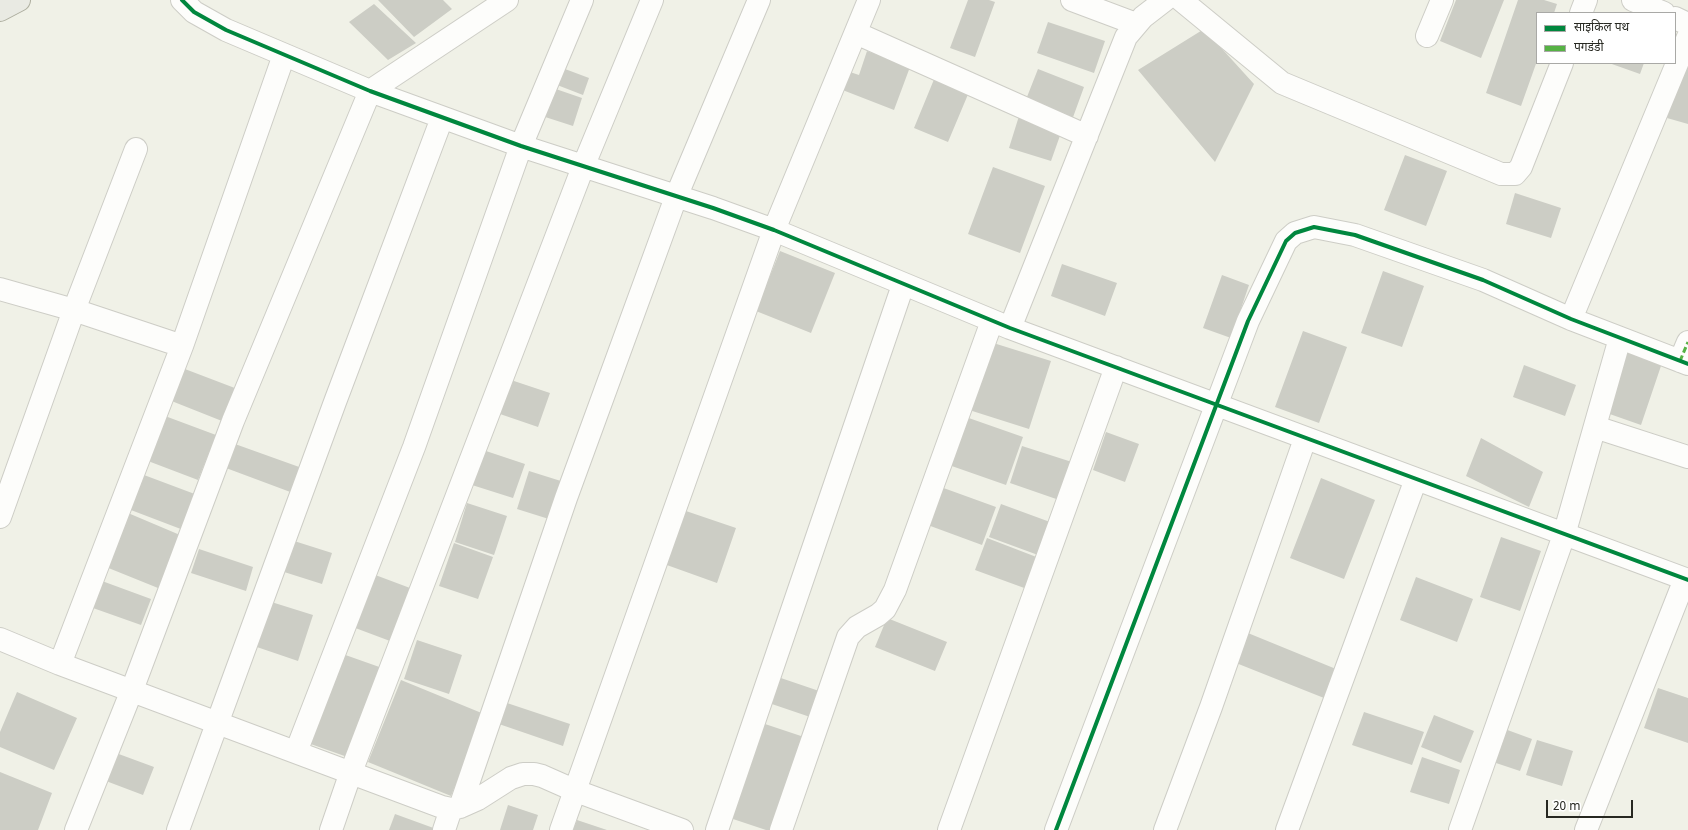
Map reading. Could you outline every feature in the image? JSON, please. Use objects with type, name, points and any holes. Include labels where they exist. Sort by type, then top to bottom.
[{"type":"main road","points":[[0,10],[19,0]]},
{"type":"street","points":[[182,0],[194,12],[211,22],[284,55],[370,91],[521,146],[713,208],[774,230],[903,285],[1001,324],[1305,439],[1687,580],[1586,830]]},
{"type":"street","points":[[76,830],[132,690],[232,421],[370,91],[507,0]]},
{"type":"street","points":[[296,752],[414,447],[521,146],[582,0]]},
{"type":"street","points":[[331,830],[351,772],[583,167],[652,0]]},
{"type":"street","points":[[444,830],[456,808],[566,498],[676,197],[759,0]]},
{"type":"street","points":[[561,830],[774,230],[869,0]]},
{"type":"street","points":[[1072,0],[1136,24]]},
{"type":"street","points":[[781,830],[848,637],[857,627],[878,615],[885,609],[895,590],[1001,324],[1086,136],[1126,37],[1143,17],[1165,0]]},
{"type":"street","points":[[1181,0],[1282,83],[1502,174],[1515,174],[1521,168],[1562,64]]},
{"type":"street","points":[[1427,36],[1442,0]]},
{"type":"street","points":[[1581,12],[1586,0]]},
{"type":"street","points":[[1633,0],[1662,12]]},
{"type":"street","points":[[1676,18],[1688,24]]},
{"type":"street","points":[[856,34],[1086,136]]},
{"type":"street","points":[[1571,319],[1688,37]]},
{"type":"street","points":[[60,664],[182,346],[284,55]]},
{"type":"street","points":[[178,830],[332,409],[442,118]]},
{"type":"street","points":[[0,517],[74,310],[136,149]]},
{"type":"street","points":[[1056,830],[1248,322],[1286,241],[1295,233],[1314,227],[1355,235],[1483,280],[1571,319],[1620,338],[1685,356]]},
{"type":"street","points":[[717,830],[903,285]]},
{"type":"street","points":[[0,289],[74,310],[182,346]]},
{"type":"street","points":[[1460,830],[1564,535],[1620,338]]},
{"type":"street","points":[[949,830],[1116,367]]},
{"type":"street","points":[[1595,427],[1688,457]]},
{"type":"street","points":[[1165,830],[1211,707],[1305,439]]},
{"type":"street","points":[[1287,830],[1416,479]]},
{"type":"street","points":[[0,640],[433,804],[456,808],[478,799],[511,778],[524,774],[542,776],[576,791],[682,830]]},
{"type":"building","points":[[378,0],[443,0],[452,9],[414,37]]},
{"type":"building","points":[[968,0],[989,0],[995,2],[975,57],[950,48]]},
{"type":"building","points":[[1456,0],[1504,0],[1481,58],[1440,41]]},
{"type":"building","points":[[1518,0],[1544,0],[1557,4],[1554,12],[1536,12],[1536,64],[1521,106],[1486,93]]},
{"type":"building","points":[[374,4],[416,43],[388,60],[349,22]]},
{"type":"building","points":[[1048,22],[1105,41],[1094,73],[1037,53]]},
{"type":"building","points":[[1204,29],[1254,84],[1215,162],[1138,70]]},
{"type":"building","points":[[867,51],[910,67],[894,110],[840,89],[847,71],[859,75]]},
{"type":"building","points":[[1685,61],[1688,62],[1688,124],[1667,118]]},
{"type":"building","points":[[1612,64],[1644,64],[1640,74]]},
{"type":"building","points":[[557,66],[589,78],[583,95],[552,83]]},
{"type":"building","points":[[1038,69],[1084,87],[1072,120],[1025,102]]},
{"type":"building","points":[[935,77],[969,92],[948,142],[914,128]]},
{"type":"building","points":[[550,87],[582,98],[573,126],[539,115]]},
{"type":"building","points":[[1019,116],[1062,130],[1051,161],[1009,148]]},
{"type":"building","points":[[1405,155],[1447,171],[1426,226],[1384,210]]},
{"type":"building","points":[[993,167],[1045,186],[1020,253],[968,234]]},
{"type":"building","points":[[1515,193],[1561,208],[1551,238],[1506,224]]},
{"type":"building","points":[[780,251],[835,273],[811,333],[756,311]]},
{"type":"building","points":[[1062,264],[1117,283],[1105,316],[1051,296]]},
{"type":"building","points":[[1383,271],[1424,286],[1402,347],[1361,333]]},
{"type":"building","points":[[1222,275],[1249,285],[1231,338],[1203,328]]},
{"type":"building","points":[[1303,331],[1347,347],[1319,423],[1275,407]]},
{"type":"building","points":[[987,341],[1051,361],[1029,429],[966,409]]},
{"type":"building","points":[[1625,350],[1662,363],[1641,425],[1604,412]]},
{"type":"building","points":[[1524,365],[1576,385],[1565,416],[1513,397]]},
{"type":"building","points":[[177,366],[240,390],[227,423],[164,398]]},
{"type":"building","points":[[511,380],[550,393],[538,427],[500,414]]},
{"type":"building","points":[[165,416],[216,435],[198,480],[148,461]]},
{"type":"building","points":[[963,416],[1023,437],[1006,485],[946,464]]},
{"type":"building","points":[[1106,432],[1139,444],[1125,482],[1093,470]]},
{"type":"building","points":[[1481,438],[1543,472],[1529,507],[1466,476]]},
{"type":"building","points":[[235,444],[302,468],[293,493],[226,468]]},
{"type":"building","points":[[1022,446],[1075,463],[1062,501],[1010,483]]},
{"type":"building","points":[[483,450],[525,464],[513,498],[472,485]]},
{"type":"building","points":[[529,471],[564,482],[552,520],[517,509]]},
{"type":"building","points":[[136,472],[200,496],[186,531],[123,507]]},
{"type":"building","points":[[1321,478],[1375,500],[1344,579],[1290,558]]},
{"type":"building","points":[[938,486],[996,507],[982,545],[925,524]]},
{"type":"building","points":[[467,503],[507,516],[494,555],[455,542]]},
{"type":"building","points":[[1001,504],[1050,522],[1038,555],[989,537]]},
{"type":"building","points":[[683,510],[736,528],[717,583],[664,564]]},
{"type":"building","points":[[128,513],[180,535],[158,588],[106,567]]},
{"type":"building","points":[[1501,537],[1541,551],[1520,611],[1480,597]]},
{"type":"building","points":[[987,538],[1039,558],[1027,589],[975,570]]},
{"type":"building","points":[[291,540],[332,553],[322,584],[281,571]]},
{"type":"building","points":[[454,543],[493,557],[478,599],[439,586]]},
{"type":"building","points":[[199,549],[253,567],[246,591],[191,573]]},
{"type":"building","points":[[370,573],[418,591],[398,644],[350,626]]},
{"type":"building","points":[[1416,577],[1473,599],[1457,642],[1400,620]]},
{"type":"building","points":[[102,581],[151,599],[141,625],[93,608]]},
{"type":"building","points":[[265,600],[313,615],[298,661],[251,645]]},
{"type":"building","points":[[887,618],[947,642],[935,671],[875,647]]},
{"type":"building","points":[[1243,631],[1336,669],[1324,698],[1231,661]]},
{"type":"building","points":[[417,640],[462,655],[449,694],[404,679]]},
{"type":"building","points":[[337,652],[385,669],[353,759],[305,742]]},
{"type":"building","points":[[772,675],[825,693],[816,719],[763,701]]},
{"type":"building","points":[[401,680],[484,714],[451,796],[368,762]]},
{"type":"building","points":[[1658,688],[1688,698],[1688,743],[1644,728]]},
{"type":"building","points":[[17,692],[77,718],[54,770],[0,747],[0,732]]},
{"type":"building","points":[[504,702],[570,724],[563,746],[496,723]]},
{"type":"building","points":[[1364,712],[1424,732],[1412,765],[1352,745]]},
{"type":"building","points":[[1434,715],[1474,731],[1461,763],[1421,747]]},
{"type":"building","points":[[756,721],[810,739],[779,830],[766,830],[724,816]]},
{"type":"building","points":[[1502,728],[1532,739],[1520,771],[1490,761]]},
{"type":"building","points":[[1537,740],[1573,751],[1562,786],[1526,775]]},
{"type":"building","points":[[116,753],[154,767],[143,795],[106,781]]},
{"type":"building","points":[[1422,757],[1460,770],[1449,804],[1410,792]]},
{"type":"building","points":[[0,772],[52,793],[38,830],[0,830]]},
{"type":"building","points":[[508,805],[538,815],[533,830],[500,830]]},
{"type":"building","points":[[395,814],[439,830],[389,830]]},
{"type":"building","points":[[577,820],[607,830],[573,830]]},
{"type":"marked path","points":[[1680,361],[1688,342]]},
{"type":"cycle path","points":[[182,0],[194,12],[226,30],[370,91],[521,146],[713,208],[774,230],[1010,328],[1688,580]]},
{"type":"cycle path","points":[[1056,830],[1248,321],[1286,241],[1295,233],[1314,227],[1355,235],[1483,280],[1571,319],[1688,364]]}]
